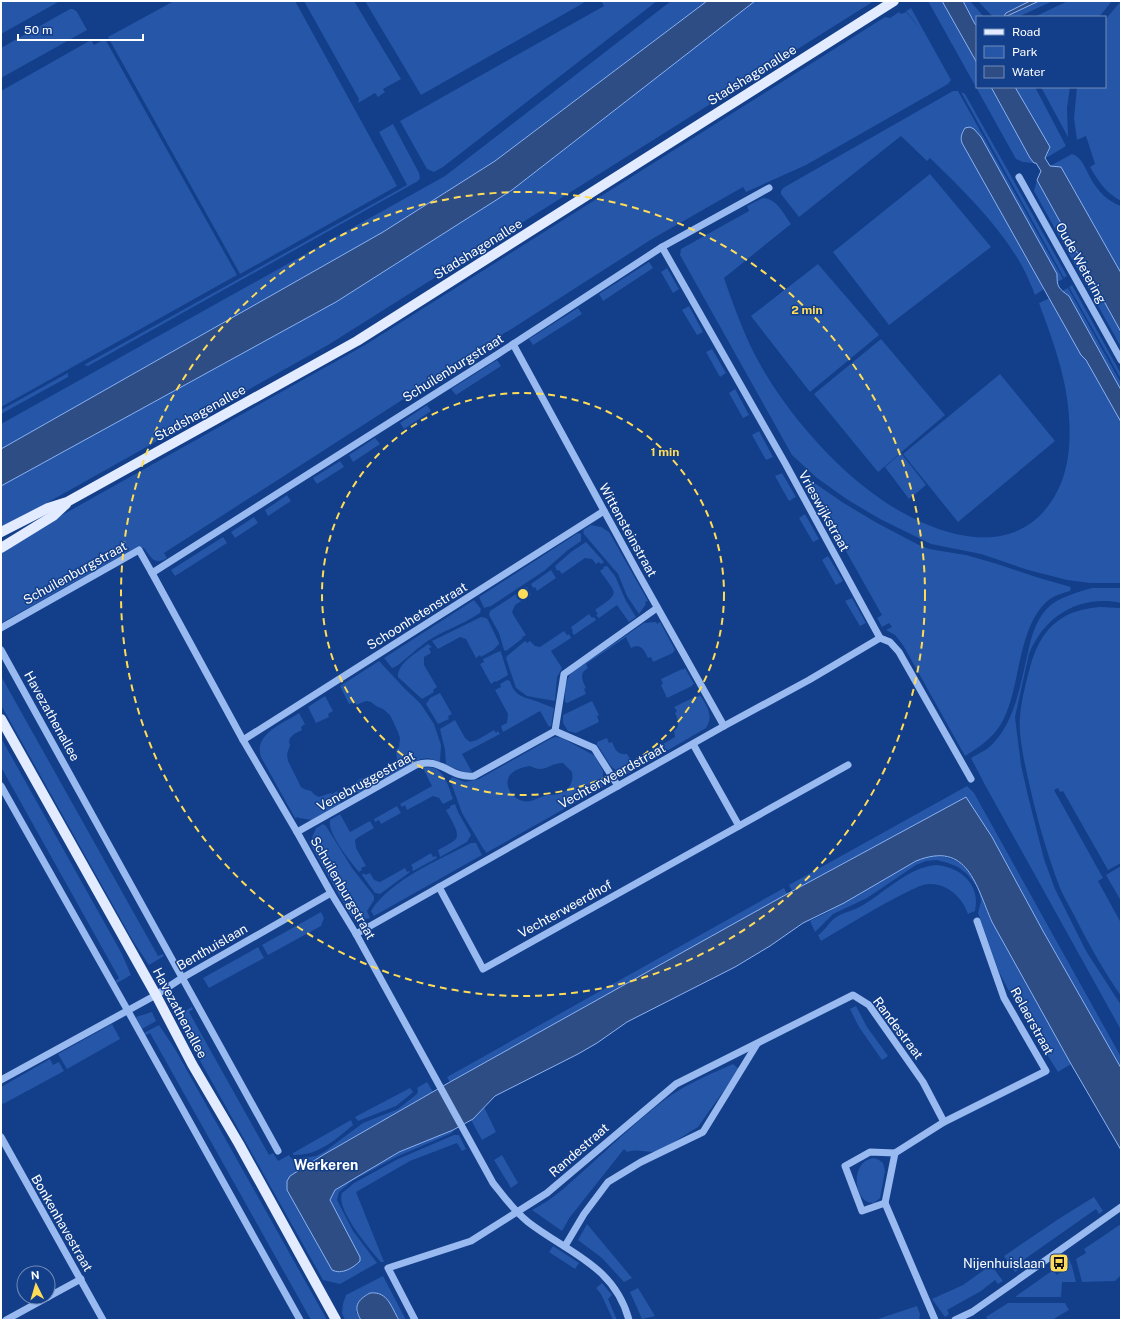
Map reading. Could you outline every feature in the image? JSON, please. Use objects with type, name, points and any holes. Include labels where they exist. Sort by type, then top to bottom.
[{"type":"main road","name":"Stadshagenallee","points":[[1,532],[48,508],[67,502],[357,341],[894,1]]},
{"type":"main road","name":"Stadshagenallee","points":[[1,548],[53,516],[67,502]]},
{"type":"main road","name":"Havezathenallee","points":[[1,719],[336,1320]]},
{"type":"street","name":"Oude Wetering","points":[[1019,177],[1121,360]]},
{"type":"street","name":"Schuilenburgstraat","points":[[152,572],[513,344],[662,247],[769,188]]},
{"type":"street","name":"Vrieswijkstraat","points":[[662,247],[785,463],[880,638],[890,642],[899,652],[971,779]]},
{"type":"street","name":"Wittensteinstraat","points":[[513,344],[657,608],[724,726]]},
{"type":"street","name":"Schoonhetenstraat","points":[[243,740],[604,511]]},
{"type":"street","name":"Schuilenburgstraat","points":[[1,628],[139,550],[243,740],[356,934],[493,1183],[518,1213],[540,1230],[586,1260],[606,1278],[622,1301],[630,1320]]},
{"type":"street","points":[[618,786],[594,748],[555,731],[564,674],[657,608]]},
{"type":"street","name":"Vechterweerdstraat","points":[[356,934],[724,726],[809,680],[880,638]]},
{"type":"street","name":"Havezathenallee","points":[[1,650],[278,1151]]},
{"type":"street","name":"Venebruggestraat","points":[[297,832],[416,765],[424,762],[430,762],[460,775],[474,776],[555,731]]},
{"type":"street","points":[[693,744],[739,826]]},
{"type":"street","name":"Vechterweerdhof","points":[[439,887],[483,969],[848,765]]},
{"type":"street","points":[[1,786],[300,1320]]},
{"type":"street","name":"Benthuislaan","points":[[1,1080],[128,1011],[182,978],[331,893]]},
{"type":"street","name":"Relaerstraat","points":[[944,1122],[1046,1071],[1004,998],[977,921]]},
{"type":"street","name":"Randestraat","points":[[518,1213],[563,1181],[676,1084],[853,995],[869,1005],[923,1082],[944,1122]]},
{"type":"street","points":[[565,1246],[584,1214],[608,1182],[642,1162],[703,1132],[757,1043]]},
{"type":"street","points":[[884,1203],[862,1211],[845,1166],[870,1152],[895,1153],[944,1122]]},
{"type":"street","name":"Bonkenhavestraat","points":[[1,1138],[103,1320]]},
{"type":"street","points":[[895,1153],[884,1203],[935,1320]]},
{"type":"street","points":[[955,1320],[972,1312],[1121,1207]]},
{"type":"street","points":[[415,1320],[388,1268],[471,1241],[518,1213]]},
{"type":"street","points":[[56,1293],[81,1279]]},
{"type":"street","points":[[6,1320],[33,1305]]},
{"type":"green space","points":[[1,1],[60,1],[1,34]]},
{"type":"green space","points":[[174,1],[295,1],[397,186],[240,274],[108,37]]},
{"type":"green space","points":[[304,1],[354,1],[401,79],[383,89],[385,92],[378,97],[375,93],[358,103],[359,99]]},
{"type":"green space","points":[[365,1],[587,1],[421,95]]},
{"type":"green space","points":[[601,1],[657,1],[443,167],[434,172],[427,169],[400,121],[604,6]]},
{"type":"green space","points":[[671,1],[707,1],[495,161],[383,232],[1,449],[1,424],[445,176]]},
{"type":"green space","points":[[755,1],[874,1],[328,345],[45,504],[1,527],[1,486],[336,302],[512,190]]},
{"type":"green space","points":[[928,1],[942,1],[976,61],[976,87]]},
{"type":"green space","points":[[963,1],[970,1],[983,16],[976,16],[976,25]]},
{"type":"green space","points":[[978,1],[1030,1],[1006,13],[1006,16],[992,16]]},
{"type":"green space","points":[[1039,1],[1053,1],[1020,16],[1006,16]]},
{"type":"green space","points":[[1068,1],[1112,1],[1100,16],[1036,16]]},
{"type":"green space","points":[[1121,1],[1121,201],[1103,186],[1090,167],[1095,164],[1086,136],[1077,140],[1074,118],[1077,88],[1106,88],[1106,19]]},
{"type":"green space","points":[[911,8],[951,80],[948,84],[806,165],[746,192],[743,187],[652,239],[164,553],[167,558],[156,561],[144,548],[137,547],[1,623],[1,554],[39,528],[365,345],[885,17],[890,18],[899,12],[901,14],[906,12],[921,30],[906,11]]},
{"type":"green space","points":[[70,9],[77,12],[87,30],[1,78],[1,48]]},
{"type":"green space","points":[[105,39],[237,275],[1,407],[1,91],[91,40],[94,45]]},
{"type":"green space","points":[[976,88],[992,88],[1034,163],[1023,162],[1016,159]]},
{"type":"green space","points":[[1016,88],[1036,88],[1066,146],[1046,158],[1050,148]]},
{"type":"green space","points":[[1042,88],[1070,88],[1067,108],[1068,137]]},
{"type":"green space","points":[[953,91],[958,91],[1063,279],[1057,282],[1057,274],[970,127],[965,128],[961,137],[962,143],[1044,289],[1035,295],[1022,266],[1003,236],[968,196],[930,158],[927,161],[901,136],[799,217],[781,194],[783,188]]},
{"type":"green space","points":[[961,92],[965,94],[1067,276],[1064,278]]},
{"type":"green space","points":[[393,124],[419,173],[420,178],[418,181],[88,366],[84,365],[407,185],[379,132]]},
{"type":"green space","points":[[1072,154],[1081,161],[1097,188],[1111,201],[1121,206],[1121,273],[1061,167],[1050,166]]},
{"type":"green space","points":[[930,174],[991,247],[889,325],[833,252]]},
{"type":"green space","points":[[1037,180],[1121,332],[1121,347],[1034,191]]},
{"type":"green space","points":[[763,198],[776,204],[791,224],[724,278],[754,353],[777,391],[805,429],[837,463],[871,492],[890,505],[911,517],[934,527],[958,534],[982,537],[1005,535],[1026,526],[1045,510],[1059,489],[1067,465],[1070,429],[1069,410],[1062,374],[1052,339],[1039,303],[1050,298],[1081,355],[1086,360],[1121,422],[1121,583],[1090,583],[1067,580],[1028,570],[981,554],[931,544],[880,519],[848,500],[817,478],[792,455],[680,255],[681,249],[749,211],[747,206]]},
{"type":"green space","points":[[649,262],[653,268],[603,301],[599,294]]},
{"type":"green space","points":[[818,264],[879,335],[810,392],[751,316]]},
{"type":"green space","points":[[667,268],[679,289],[673,293],[661,272]]},
{"type":"green space","points":[[1072,285],[1121,374],[1121,379],[1069,287]]},
{"type":"green space","points":[[1068,288],[1121,383],[1121,390],[1069,296],[1062,291]]},
{"type":"green space","points":[[689,306],[703,332],[697,335],[682,310]]},
{"type":"green space","points":[[578,308],[582,314],[533,345],[529,339]]},
{"type":"green space","points":[[881,339],[945,415],[878,472],[814,394]]},
{"type":"green space","points":[[712,349],[726,373],[720,377],[706,352]]},
{"type":"green space","points":[[497,360],[501,366],[456,395],[451,389]]},
{"type":"green space","points":[[68,373],[68,377],[1,414],[1,410]]},
{"type":"green space","points":[[1000,374],[1055,441],[958,522],[903,454]]},
{"type":"green space","points":[[735,389],[749,415],[743,418],[729,393]]},
{"type":"green space","points":[[427,405],[431,411],[404,429],[400,423]]},
{"type":"green space","points":[[759,431],[773,457],[766,460],[752,435]]},
{"type":"green space","points":[[375,438],[380,444],[353,462],[349,455]]},
{"type":"green space","points":[[901,453],[926,485],[909,499],[885,467]]},
{"type":"green space","points":[[340,461],[344,467],[317,484],[313,478]]},
{"type":"green space","points":[[782,473],[796,497],[789,501],[775,476]]},
{"type":"green space","points":[[803,475],[842,502],[877,523],[917,544],[929,549],[966,555],[1071,587],[1070,591],[1050,599],[1039,610],[1031,624],[1025,640],[1013,693],[1001,724],[980,746],[965,756],[903,645],[895,635],[886,630],[892,627],[889,623],[882,627],[877,618],[882,615]]},
{"type":"green space","points":[[287,495],[291,501],[268,516],[265,510]]},
{"type":"green space","points":[[805,514],[819,539],[813,542],[799,518]]},
{"type":"green space","points":[[254,517],[258,523],[235,538],[231,532]]},
{"type":"green space","points":[[591,525],[601,527],[609,532],[648,601],[645,602],[646,604],[639,614],[627,596],[618,574],[583,533],[583,530]]},
{"type":"green space","points":[[578,533],[581,534],[581,541],[544,571],[491,606],[484,608],[479,597]]},
{"type":"green space","points":[[223,537],[227,543],[175,576],[171,570]]},
{"type":"green space","points":[[586,542],[604,562],[601,564],[599,562],[596,564],[592,559],[585,558],[562,574],[559,570],[557,571],[555,566],[571,552]]},
{"type":"green space","points":[[828,556],[843,581],[836,585],[822,560]]},
{"type":"green space","points":[[607,566],[615,576],[626,601],[636,617],[629,622],[617,605],[599,618],[596,615],[598,614],[595,610],[609,600],[614,593],[613,589],[600,571],[604,568],[603,567]]},
{"type":"green space","points":[[551,570],[556,578],[537,591],[535,587],[533,588],[531,584]]},
{"type":"green space","points":[[527,587],[531,595],[515,605],[512,612],[526,635],[506,651],[504,650],[499,633],[489,615],[490,611]]},
{"type":"green space","points":[[1092,588],[1121,588],[1121,603],[1106,601],[1078,605],[1065,611],[1044,629],[1029,654],[1015,717],[1021,765],[1044,859],[1055,889],[1086,951],[1121,1005],[1121,1030],[971,758],[987,749],[996,740],[1010,717],[1019,691],[1031,639],[1042,614],[1052,604],[1060,599]]},
{"type":"green space","points":[[852,598],[866,623],[860,626],[845,601]]},
{"type":"green space","points":[[474,600],[481,609],[480,613],[428,641],[402,662],[392,668],[384,658]]},
{"type":"green space","points":[[1100,607],[1121,608],[1121,863],[1108,870],[1063,791],[1060,792],[1058,788],[1054,790],[1103,878],[1098,881],[1121,923],[1121,996],[1096,956],[1060,888],[1035,810],[1020,732],[1021,711],[1030,667],[1040,642],[1046,632],[1063,617],[1074,612]]},
{"type":"green space","points":[[589,614],[596,620],[574,635],[571,627]]},
{"type":"green space","points":[[481,617],[488,620],[499,644],[493,650],[481,657],[480,655],[476,658],[466,639],[460,637],[438,649],[432,641]]},
{"type":"green space","points":[[656,622],[657,624],[660,622],[675,650],[673,653],[653,662],[651,657],[648,658],[642,648],[637,646],[631,648],[626,637],[586,664],[588,668],[583,672],[582,677],[586,688],[584,689],[586,694],[567,703],[565,702],[565,690],[572,672],[644,623]]},
{"type":"green space","points":[[564,631],[567,635],[569,634],[571,638],[551,651],[562,668],[557,677],[555,701],[527,696],[516,688],[506,658],[507,656],[525,641],[527,643],[530,641],[535,646],[540,647]]},
{"type":"green space","points":[[428,644],[432,647],[429,648],[431,653],[424,657],[424,665],[437,687],[433,690],[434,692],[422,699],[398,677],[404,663]]},
{"type":"green space","points":[[500,651],[508,675],[491,684],[480,664],[484,662],[483,659]]},
{"type":"green space","points":[[379,661],[420,703],[434,724],[441,745],[440,762],[428,758],[421,759],[386,778],[383,778],[380,772],[394,764],[397,759],[396,750],[399,747],[400,738],[398,732],[390,715],[383,709],[371,702],[366,701],[356,705],[355,702],[349,704],[340,686]]},
{"type":"green space","points":[[685,668],[694,684],[667,698],[661,685],[663,684],[661,679]]},
{"type":"green space","points":[[1,676],[158,956],[163,954],[164,956],[149,965],[133,941],[1,705]]},
{"type":"green space","points":[[507,680],[510,681],[519,695],[554,708],[551,726],[549,727],[540,711],[503,732],[501,726],[507,723],[508,714],[495,690],[501,687],[500,684]]},
{"type":"green space","points":[[440,693],[452,714],[448,716],[449,719],[438,724],[426,704],[430,698]]},
{"type":"green space","points":[[700,695],[709,711],[709,719],[706,728],[624,776],[611,766],[597,745],[597,742],[607,738],[609,743],[612,742],[617,751],[621,754],[627,754],[632,762],[675,737],[674,731],[678,727],[678,723],[675,713],[677,711],[674,707]]},
{"type":"green space","points":[[325,696],[333,711],[328,714],[329,717],[316,723],[308,707]]},
{"type":"green space","points":[[592,701],[599,715],[597,716],[599,722],[576,733],[568,731],[563,723],[563,715]]},
{"type":"green space","points":[[299,713],[305,724],[301,727],[302,730],[290,738],[290,745],[287,754],[288,761],[301,787],[311,791],[319,797],[332,794],[337,791],[341,801],[341,803],[312,820],[298,817],[295,818],[261,757],[260,749],[261,742],[271,730]]},
{"type":"green space","points":[[455,720],[465,738],[470,742],[477,740],[494,730],[496,733],[498,731],[500,734],[462,754],[472,772],[467,773],[446,765],[445,750],[440,729]]},
{"type":"green space","points":[[556,737],[562,738],[595,756],[603,771],[603,787],[486,853],[462,813],[450,780],[452,777],[465,782],[479,779]],"holes":[[[558,763],[563,763],[572,772],[571,783],[566,791],[559,794],[546,795],[531,801],[519,800],[515,798],[508,787],[508,779],[510,775],[525,767],[530,766],[543,769]]]},
{"type":"green space","points":[[1,738],[122,954],[131,975],[117,983],[115,981],[119,978],[1,767]]},
{"type":"green space","points":[[430,767],[440,772],[444,776],[453,799],[443,804],[439,798],[433,796],[407,810],[405,805],[402,807],[400,804],[432,786],[423,768]]},
{"type":"green space","points":[[372,774],[376,782],[375,784],[359,793],[357,792],[353,784],[358,780]]},
{"type":"green space","points":[[967,786],[974,793],[1121,1057],[1121,1068],[1043,931],[992,837],[966,797],[792,891],[789,885]]},
{"type":"green space","points":[[455,804],[471,835],[467,842],[440,857],[438,850],[455,840],[457,837],[454,825],[446,810]]},
{"type":"green space","points":[[397,806],[401,813],[381,824],[379,820],[375,822],[374,819]]},
{"type":"green space","points":[[340,814],[350,832],[370,821],[374,828],[355,840],[356,848],[366,866],[361,868],[362,870],[359,872],[340,847],[330,826],[330,820]]},
{"type":"green space","points":[[323,824],[326,826],[352,868],[374,896],[374,900],[367,911],[370,918],[361,920],[351,916],[309,842],[312,841],[311,840],[316,828]]},
{"type":"green space","points":[[471,843],[476,843],[482,855],[374,916],[371,911],[379,900],[403,880]]},
{"type":"green space","points":[[431,853],[433,857],[436,856],[437,858],[413,871],[411,865]]},
{"type":"green space","points":[[933,856],[947,858],[958,862],[967,869],[973,877],[979,887],[992,922],[1071,1064],[1058,1072],[1041,1045],[1021,1007],[1011,995],[999,972],[978,913],[981,901],[978,888],[967,874],[958,867],[937,860],[926,861],[916,865],[867,898],[833,914],[815,932],[810,921],[916,861]]},
{"type":"green space","points":[[936,865],[953,869],[967,879],[975,893],[975,911],[968,914],[966,908],[958,897],[948,889],[936,884],[929,884],[915,888],[891,900],[821,941],[818,935],[830,922],[841,914],[863,905],[906,875],[926,867]]},
{"type":"green space","points":[[1121,866],[1121,901],[1106,875]]},
{"type":"green space","points":[[405,868],[407,872],[410,872],[380,894],[375,893],[362,875],[364,873],[365,875],[370,873],[374,880],[380,882]]},
{"type":"green space","points":[[784,888],[787,894],[450,1082],[447,1077]]},
{"type":"green space","points":[[321,912],[324,918],[321,926],[268,955],[262,945]]},
{"type":"green space","points":[[258,947],[264,958],[209,988],[203,978]]},
{"type":"green space","points":[[856,1006],[867,1027],[888,1056],[882,1060],[859,1027],[850,1009]]},
{"type":"green space","points":[[192,1007],[193,1009],[189,1012],[269,1155],[273,1153],[278,1161],[289,1155],[291,1158],[295,1159],[316,1156],[324,1152],[363,1123],[398,1109],[417,1094],[417,1088],[427,1082],[433,1092],[323,1155],[292,1175],[287,1181],[335,1271],[349,1269],[334,1210],[330,1200],[334,1190],[399,1152],[454,1129],[452,1133],[396,1157],[352,1181],[339,1192],[337,1200],[353,1231],[377,1263],[340,1284],[323,1280],[189,1041],[177,1015]]},
{"type":"green space","points":[[152,1012],[156,1021],[142,1029],[136,1017]]},
{"type":"green space","points":[[112,1024],[120,1039],[67,1069],[58,1054]]},
{"type":"green space","points":[[159,1025],[175,1049],[327,1320],[311,1320],[150,1033],[146,1035],[144,1033]]},
{"type":"green space","points":[[50,1059],[53,1065],[59,1062],[64,1071],[3,1104],[1,1100],[1,1087]]},
{"type":"green space","points":[[733,1064],[739,1069],[698,1127],[659,1151],[627,1152],[624,1149],[570,1217],[562,1231],[532,1210],[548,1201],[562,1190],[649,1112],[667,1098],[694,1082]]},
{"type":"green space","points":[[410,1088],[413,1092],[396,1106],[358,1121],[355,1117]]},
{"type":"green space","points":[[484,1107],[496,1132],[482,1140],[471,1120]]},
{"type":"green space","points":[[351,1120],[353,1125],[326,1146],[310,1153],[293,1155],[293,1153]]},
{"type":"green space","points":[[454,1135],[459,1135],[466,1149],[462,1151],[457,1143],[410,1161],[356,1192],[384,1262],[381,1262],[362,1239],[348,1218],[341,1200],[342,1193],[354,1183],[398,1159]]},
{"type":"green space","points":[[502,1155],[518,1183],[511,1188],[494,1160]]},
{"type":"green space","points":[[874,1158],[883,1163],[885,1171],[880,1198],[874,1203],[867,1202],[862,1197],[858,1190],[857,1174],[860,1167],[866,1161]]},
{"type":"green space","points":[[1094,1197],[1103,1211],[1099,1214],[1096,1209],[1015,1266],[1018,1270],[1015,1272],[1004,1256]]},
{"type":"green space","points":[[587,1224],[632,1278],[624,1282],[602,1258],[578,1240]]},
{"type":"green space","points":[[1121,1224],[1121,1275],[1115,1281],[1082,1282],[1076,1259],[1086,1253],[1084,1249]]},
{"type":"green space","points":[[553,1246],[579,1263],[575,1269],[549,1252]]},
{"type":"green space","points":[[1069,1259],[1076,1282],[1062,1282],[1061,1297],[1015,1297],[1053,1270],[1057,1275],[1066,1266],[1063,1263]]},
{"type":"green space","points":[[991,1265],[1003,1281],[998,1284],[995,1280],[981,1291],[947,1310],[949,1314],[945,1317],[932,1299],[963,1285]]},
{"type":"green space","points":[[383,1276],[406,1320],[399,1320],[383,1295],[372,1292],[365,1296],[356,1312],[361,1320],[345,1320],[342,1313],[346,1295]]},
{"type":"green space","points":[[602,1283],[612,1295],[608,1299],[617,1320],[613,1320],[601,1294],[596,1288]]},
{"type":"green space","points":[[638,1288],[655,1316],[642,1319],[630,1292]]},
{"type":"green space","points":[[1008,1303],[1065,1303],[1069,1310],[1052,1320],[988,1320],[986,1317]]},
{"type":"green space","points":[[917,1306],[920,1314],[919,1320],[875,1320]]},
{"type":"water","points":[[707,1],[755,1],[512,190],[336,302],[1,486],[1,449],[383,232],[495,161]]},
{"type":"water","points":[[942,1],[963,1],[976,25],[976,61]]},
{"type":"water","points":[[1030,1],[1039,1],[1004,16],[1006,13]]},
{"type":"water","points":[[992,88],[1016,88],[1050,147],[1045,158],[1050,166],[1061,167],[1121,273],[1121,332],[1037,180],[1041,171],[1036,163],[1034,163]]},
{"type":"water","points":[[970,127],[974,129],[981,137],[1057,274],[1057,282],[1059,287],[1069,296],[1121,390],[1121,422],[1086,360],[1081,355],[962,143],[961,137],[965,128]]},
{"type":"water","points":[[966,797],[992,837],[1043,931],[1121,1068],[1121,1150],[992,922],[975,881],[968,870],[959,862],[948,857],[934,856],[916,861],[844,903],[803,923],[770,946],[735,967],[627,1022],[578,1054],[495,1096],[473,1119],[453,1130],[399,1152],[335,1190],[330,1200],[360,1257],[360,1261],[351,1268],[340,1272],[332,1270],[287,1190],[287,1181],[290,1176],[323,1155],[450,1082],[787,894]]},
{"type":"water","points":[[370,1293],[376,1293],[385,1297],[399,1320],[361,1320],[357,1311],[359,1301]]},
{"type":"place","name":"Nijenhuislaan","points":[[1059,1263]]},
{"type":"district","name":"Werkeren","points":[[326,1165]]}]
